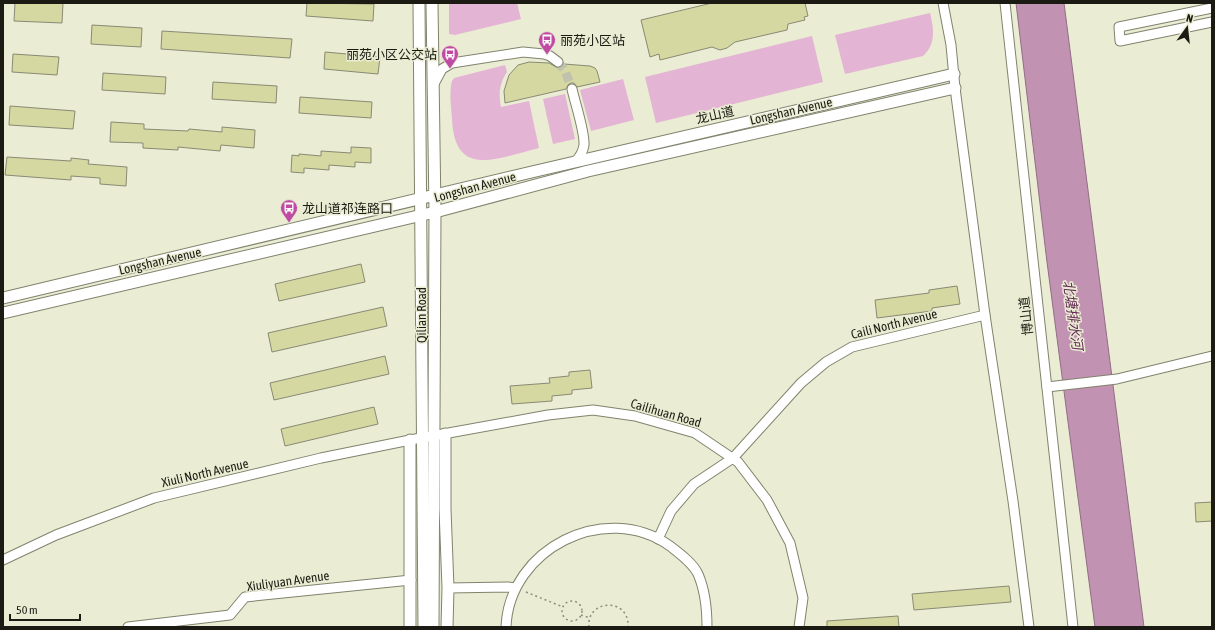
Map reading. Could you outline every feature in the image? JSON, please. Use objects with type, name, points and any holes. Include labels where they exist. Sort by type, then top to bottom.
[{"type":"main road","name":"Qilian Road","points":[[419,3],[424,627]]},
{"type":"main road","name":"Qilian Road","points":[[432,3],[432,86],[440,435],[433,627]]},
{"type":"main road","name":"龙山道","points":[[575,162],[954,74]]},
{"type":"main road","name":"Longshan Avenue","points":[[3,313],[435,212],[588,171],[955,88]]},
{"type":"main road","name":"Longshan Avenue","points":[[3,298],[575,162]]},
{"type":"main road","points":[[440,435],[448,588],[447,627]]},
{"type":"main road","points":[[410,440],[410,627]]},
{"type":"street","points":[[943,3],[951,45],[955,88],[985,315],[1013,501],[1029,627]]},
{"type":"street","name":"博山道","points":[[1005,3],[1073,627]]},
{"type":"street","points":[[1212,8],[1119,27],[1120,41],[1212,22]]},
{"type":"street","points":[[432,86],[442,69],[452,63],[524,52],[544,54],[550,56],[558,62]]},
{"type":"street","points":[[572,89],[584,145],[581,154],[575,162]]},
{"type":"street","name":"Caili North Avenue","points":[[658,539],[671,511],[690,488],[733,458],[801,383],[826,362],[852,347],[985,315]]},
{"type":"street","points":[[1047,387],[1117,379],[1212,356]]},
{"type":"street","name":"Cailihuan Road","points":[[423,438],[548,415],[593,410],[635,416],[695,433],[738,462],[767,500],[790,543],[802,598],[799,627]]},
{"type":"street","name":"Xiuli North Avenue","points":[[3,560],[56,535],[154,498],[321,458],[423,438]]},
{"type":"street","points":[[506,627],[506,618],[515,588],[529,567],[551,547],[570,537],[597,529],[618,529],[640,531],[658,539],[681,554],[697,572],[706,604],[707,627]]},
{"type":"street","name":"Xiuliyuan Avenue","points":[[128,627],[230,614],[245,597],[411,580]]},
{"type":"street","points":[[448,588],[515,588]]},
{"type":"path","points":[[515,588],[563,607]]},
{"type":"path","points":[[567,602],[577,603],[581,609],[581,615],[577,620],[565,619],[562,613],[563,607],[567,602]]},
{"type":"path","points":[[589,627],[590,618],[593,612],[604,605],[611,605],[623,611],[626,616],[628,627]]},
{"type":"path","points":[[581,615],[590,618]]},
{"type":"shaded area","points":[[449,3],[517,3],[521,19],[455,35],[449,34]]},
{"type":"shaded area","points":[[930,13],[933,36],[930,46],[923,56],[845,74],[835,35]]},
{"type":"shaded area","points":[[812,36],[823,82],[656,123],[645,77]]},
{"type":"shaded area","points":[[505,65],[507,72],[500,88],[501,107],[529,101],[539,148],[494,159],[481,160],[470,157],[461,150],[455,138],[450,99],[452,81],[454,78]]},
{"type":"shaded area","points":[[623,79],[634,120],[591,131],[580,90]]},
{"type":"shaded area","points":[[565,94],[575,139],[553,144],[543,99]]},
{"type":"water","name":"北塘排水河","points":[[1016,3],[1064,3],[1144,627],[1095,627],[1047,262]]},
{"type":"building","points":[[15,3],[63,3],[62,23],[14,21]]},
{"type":"building","points":[[307,3],[374,4],[373,21],[306,16]]},
{"type":"building","points":[[712,3],[805,3],[808,16],[804,17],[805,20],[788,24],[787,30],[735,42],[727,48],[720,50],[712,47],[660,60],[659,54],[650,57],[641,20]]},
{"type":"building","points":[[92,25],[142,28],[141,47],[91,44]]},
{"type":"building","points":[[162,31],[292,39],[290,58],[161,49]]},
{"type":"building","points":[[325,52],[380,57],[378,74],[324,69]]},
{"type":"building","points":[[13,54],[59,57],[57,75],[12,72]]},
{"type":"building","points":[[529,62],[549,63],[558,68],[564,64],[590,66],[595,68],[597,71],[600,82],[577,87],[574,83],[571,83],[566,89],[505,103],[504,91],[509,75],[518,65]]},
{"type":"building","points":[[103,73],[166,77],[165,94],[102,90]]},
{"type":"building","points":[[213,82],[277,86],[276,103],[212,99]]},
{"type":"building","points":[[300,97],[372,102],[371,118],[299,113]]},
{"type":"building","points":[[10,106],[75,111],[73,129],[9,125]]},
{"type":"building","points":[[111,122],[144,124],[144,129],[188,131],[189,129],[222,132],[222,127],[255,130],[254,148],[221,145],[220,151],[178,147],[178,150],[143,148],[143,143],[110,142]]},
{"type":"building","points":[[351,147],[371,148],[371,163],[355,162],[355,167],[329,165],[329,170],[304,168],[304,173],[291,172],[292,155],[299,156],[299,154],[321,156],[321,151],[351,153]]},
{"type":"building","points":[[7,157],[71,161],[71,158],[89,160],[88,164],[127,167],[126,186],[100,184],[100,178],[71,176],[71,180],[5,175]]},
{"type":"building","points":[[361,264],[365,282],[279,301],[275,284]]},
{"type":"building","points":[[957,286],[960,304],[932,308],[932,311],[877,318],[875,300],[929,293],[929,290]]},
{"type":"building","points":[[383,307],[387,326],[272,352],[268,333]]},
{"type":"building","points":[[385,356],[389,374],[274,400],[270,383]]},
{"type":"building","points":[[590,370],[592,388],[572,390],[572,394],[552,396],[552,401],[512,404],[510,386],[550,383],[549,378],[569,376],[569,372]]},
{"type":"building","points":[[374,407],[378,424],[285,446],[281,429]]},
{"type":"building","points":[[1212,502],[1212,521],[1196,522],[1195,503]]},
{"type":"building","points":[[1009,586],[1011,602],[914,610],[912,594]]},
{"type":"building","points":[[898,616],[899,627],[827,627],[827,621]]},
{"type":"tunnel","points":[[558,62],[565,71],[572,89]]},
{"type":"place","name":"丽苑小区站","points":[[547,55]]},
{"type":"place","name":"丽苑小区公交站","points":[[450,69]]},
{"type":"place","name":"龙山道祁连路口","points":[[289,223]]}]
